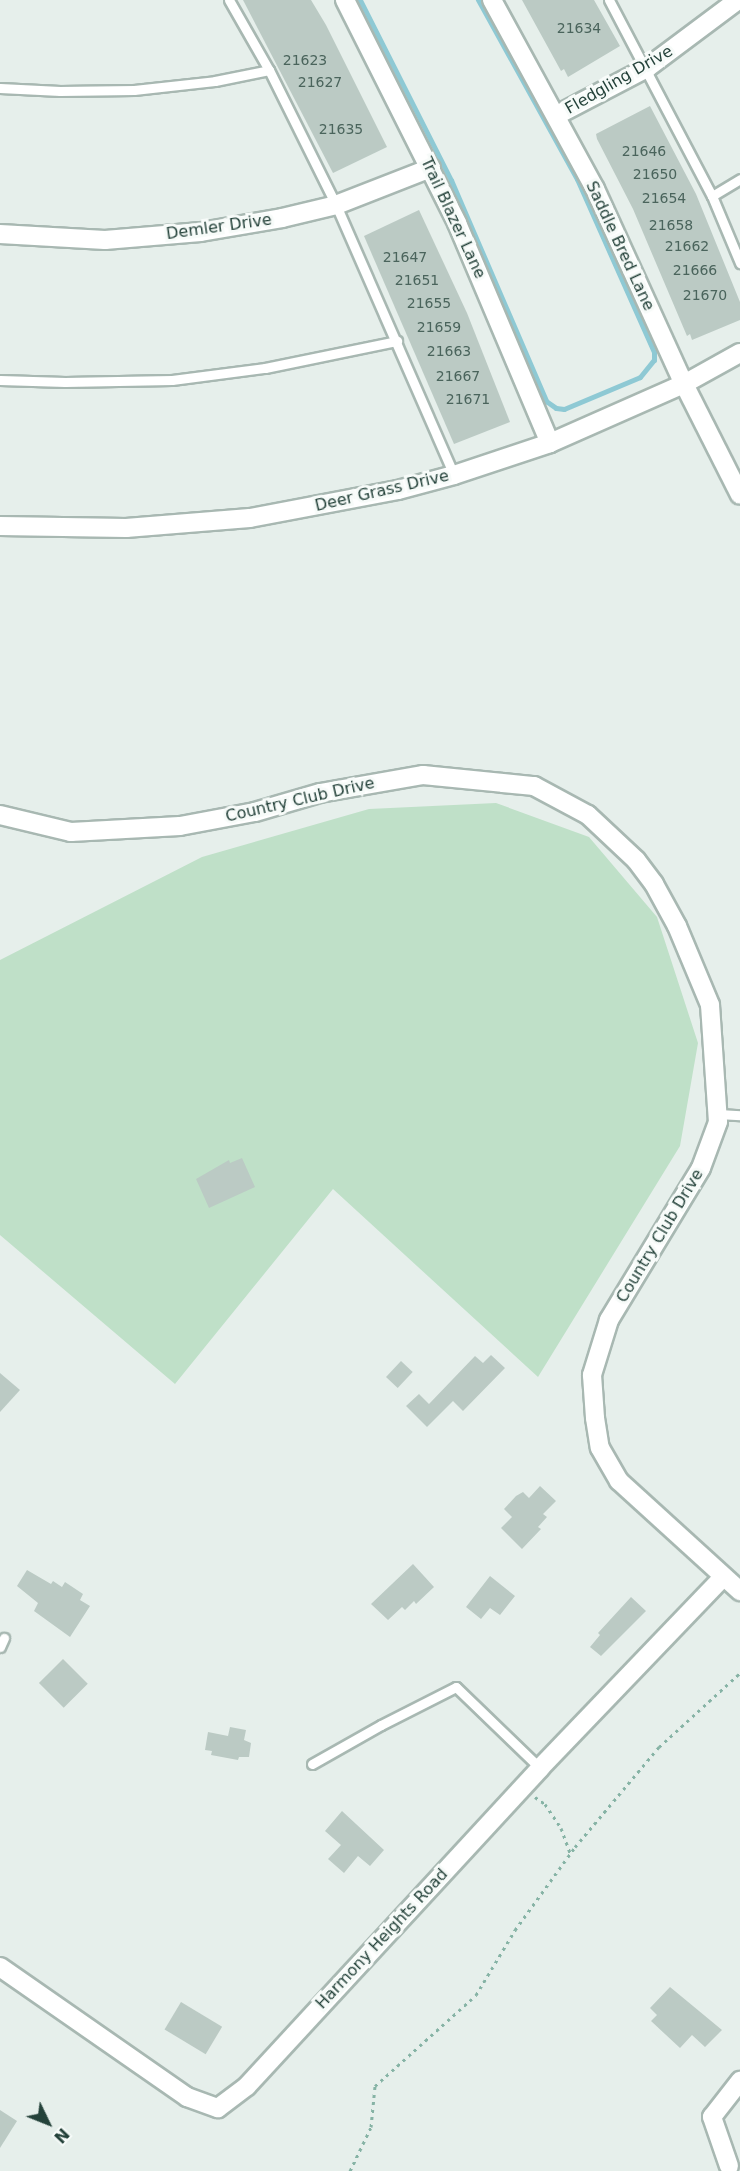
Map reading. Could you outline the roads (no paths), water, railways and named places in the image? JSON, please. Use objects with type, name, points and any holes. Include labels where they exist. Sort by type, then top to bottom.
[{"type":"street","name":"Trail Blazer Lane","points":[[345,0],[431,168],[510,343],[550,442]]},
{"type":"street","name":"Saddle Bred Lane","points":[[492,0],[557,115],[612,226],[684,384],[740,495]]},
{"type":"street","name":"Fledgling Drive","points":[[557,115],[647,68],[738,0]]},
{"type":"street","name":"Demler Drive","points":[[0,234],[105,240],[152,237],[245,225],[336,205],[431,168]]},
{"type":"street","name":"Deer Grass Drive","points":[[0,526],[126,528],[202,523],[346,501],[454,475],[550,442],[684,384],[740,353]]},
{"type":"street","name":"Country Club Drive","points":[[0,815],[71,832],[180,826],[255,812],[320,793],[423,775],[534,786],[588,815],[636,860],[654,884],[677,926],[710,1005],[718,1122],[701,1168],[609,1320],[592,1376],[595,1418],[600,1448],[619,1481],[740,1591]]},
{"type":"street","name":"Harmony Heights Road","points":[[0,1966],[187,2097],[218,2108],[247,2086],[540,1768],[723,1576]]},
{"type":"street","points":[[729,2166],[712,2117],[740,2081]]},
{"type":"lane","points":[[230,0],[269,70],[336,205],[454,475]]},
{"type":"lane","points":[[609,0],[647,68],[712,196],[740,263]]},
{"type":"lane","points":[[0,88],[60,92],[134,90],[215,81],[269,70]]},
{"type":"lane","points":[[712,196],[740,179]]},
{"type":"lane","points":[[0,380],[66,382],[172,380],[275,367],[397,341]]},
{"type":"lane","points":[[718,1114],[740,1115]]},
{"type":"lane","points":[[0,1647],[4,1638]]},
{"type":"lane","points":[[312,1764],[381,1725],[456,1687],[540,1768]]},
{"type":"waterway","points":[[360,0],[451,180],[546,401],[556,408],[564,409],[640,377],[654,360],[654,352],[577,179],[478,0]]}]
